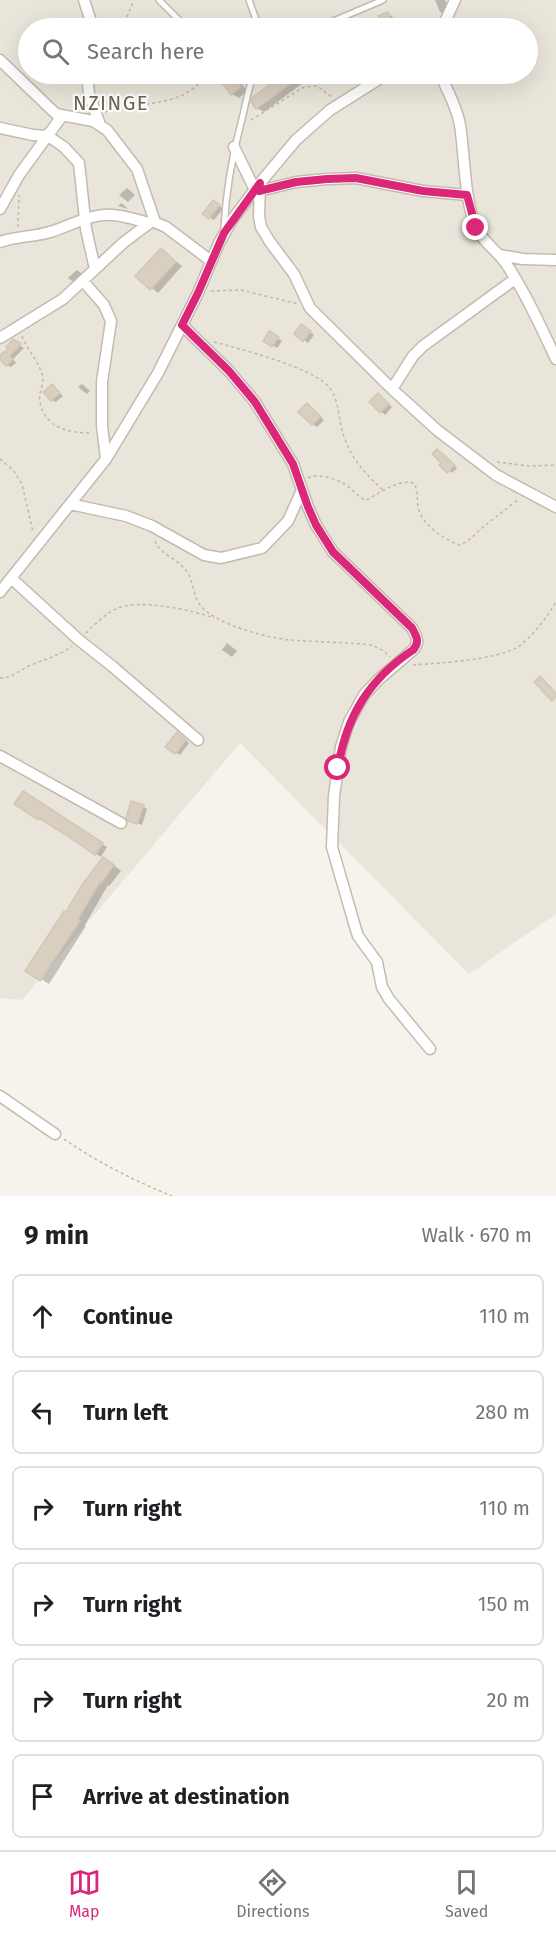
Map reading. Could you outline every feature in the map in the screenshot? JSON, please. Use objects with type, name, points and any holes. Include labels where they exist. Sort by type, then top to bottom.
[{"type":"street","points":[[84,0],[90,18]]},
{"type":"street","points":[[447,18],[455,0]]},
{"type":"street","points":[[0,60],[18,77]]},
{"type":"street","points":[[25,84],[56,114],[98,120]]},
{"type":"street","points":[[88,84],[98,120],[137,169],[152,222]]},
{"type":"street","points":[[0,592],[105,459],[158,373],[198,293],[224,233],[296,140],[340,102],[370,84]]},
{"type":"street","points":[[444,84],[458,116],[467,195],[479,233],[500,255],[515,279],[542,327],[556,359]]},
{"type":"street","points":[[1,207],[17,177],[62,116]]},
{"type":"street","points":[[0,128],[48,136],[64,147],[79,163],[84,220],[95,268]]},
{"type":"street","points":[[234,147],[258,188],[261,227],[294,274],[310,308],[392,390],[436,430],[486,469],[556,507]]},
{"type":"street","points":[[258,188],[296,182],[356,178],[423,191],[467,195]]},
{"type":"street","points":[[0,242],[17,237],[49,233],[94,217],[114,215],[152,222],[166,228],[211,261]]},
{"type":"street","points":[[0,338],[63,298],[134,233],[152,222]]},
{"type":"street","points":[[500,255],[524,259],[556,260]]},
{"type":"street","points":[[392,390],[413,356],[423,346],[515,279]]},
{"type":"street","points":[[83,281],[104,305],[111,321],[102,382],[102,433],[105,459]]},
{"type":"street","points":[[182,325],[241,384],[255,402],[293,464],[316,525],[333,552],[412,628],[418,639],[417,645],[364,696],[350,722],[341,747],[334,796],[332,847],[358,936],[377,962],[382,987],[389,999],[430,1049]]},
{"type":"street","points":[[70,504],[126,516],[152,526],[204,555],[221,558],[262,548],[288,521],[301,487]]},
{"type":"street","points":[[11,578],[79,640],[198,740]]},
{"type":"street","points":[[0,756],[121,823]]},
{"type":"street","points":[[0,1096],[55,1134]]},
{"type":"lane","points":[[159,0],[178,18]]},
{"type":"lane","points":[[249,0],[255,18]]},
{"type":"lane","points":[[341,18],[383,0]]},
{"type":"lane","points":[[224,233],[225,194],[250,84]]},
{"type":"path","points":[[127,18],[134,0]]},
{"type":"path","points":[[98,120],[116,108],[171,99],[191,90],[198,84]]},
{"type":"path","points":[[240,127],[304,87],[317,86],[340,102]]},
{"type":"path","points":[[17,177],[19,210],[17,237]]},
{"type":"path","points":[[198,293],[241,290],[310,308]]},
{"type":"path","points":[[19,326],[27,348],[42,375],[40,401],[43,411],[51,422],[58,428],[71,432],[102,433]]},
{"type":"path","points":[[196,337],[252,351],[306,372],[328,386],[337,401],[341,429],[346,443],[365,474],[384,490]]},
{"type":"path","points":[[0,459],[13,470],[22,484],[36,546]]},
{"type":"path","points":[[498,462],[529,466],[556,465]]},
{"type":"path","points":[[301,487],[314,474],[341,482],[362,499],[370,498],[404,483],[414,483],[417,490],[418,507],[426,522],[443,536],[460,545],[468,541],[502,511],[529,493]]},
{"type":"path","points":[[152,526],[156,544],[188,572],[201,606],[215,618]]},
{"type":"path","points":[[0,678],[5,679],[31,665],[59,655],[106,615],[117,608],[128,605],[190,610],[258,633],[288,640],[372,645],[384,651],[396,663],[408,665],[470,660],[518,647],[543,622],[556,601]]},
{"type":"path","points":[[55,1134],[86,1154],[147,1186],[172,1196]]},
{"type":"shaded area","points":[[0,0],[556,0],[556,914],[469,974],[240,743],[22,1000],[0,998]]},
{"type":"building","points":[[388,12],[390,18],[379,18],[378,16]]},
{"type":"building","points":[[223,84],[239,84],[241,87],[231,95]]},
{"type":"building","points":[[271,84],[290,84],[256,109],[251,102],[252,98]]},
{"type":"building","points":[[213,200],[220,205],[209,219],[202,214]]},
{"type":"building","points":[[161,248],[176,262],[150,290],[135,276]]},
{"type":"building","points":[[301,324],[311,331],[303,342],[294,334]]},
{"type":"building","points":[[269,331],[279,337],[272,347],[263,341]]},
{"type":"building","points":[[13,339],[21,344],[10,356],[13,360],[6,366],[0,359],[0,355],[8,349],[6,347]]},
{"type":"building","points":[[52,384],[60,393],[51,401],[43,392]]},
{"type":"building","points":[[378,393],[389,404],[380,413],[369,402]]},
{"type":"building","points":[[307,403],[321,417],[312,425],[298,412]]},
{"type":"building","points":[[437,449],[455,465],[447,473],[432,454]]},
{"type":"building","points":[[540,676],[556,693],[552,701],[534,682]]},
{"type":"building","points":[[177,732],[186,740],[175,754],[165,747]]},
{"type":"building","points":[[23,791],[103,843],[95,855],[14,804]]},
{"type":"building","points":[[131,801],[144,805],[137,824],[126,818]]},
{"type":"building","points":[[103,857],[114,865],[100,882],[78,919],[80,921],[40,981],[25,971]]},
{"type":"district","name":"NZINGE","points":[[111,103]]},
{"type":"route","points":[[338,768],[341,747],[358,705],[378,680],[413,650],[418,639],[412,628],[333,552],[316,525],[293,464],[255,402],[229,371],[182,325],[224,233],[260,183],[259,191],[296,182],[356,178],[423,191],[467,195],[476,228]]}]
